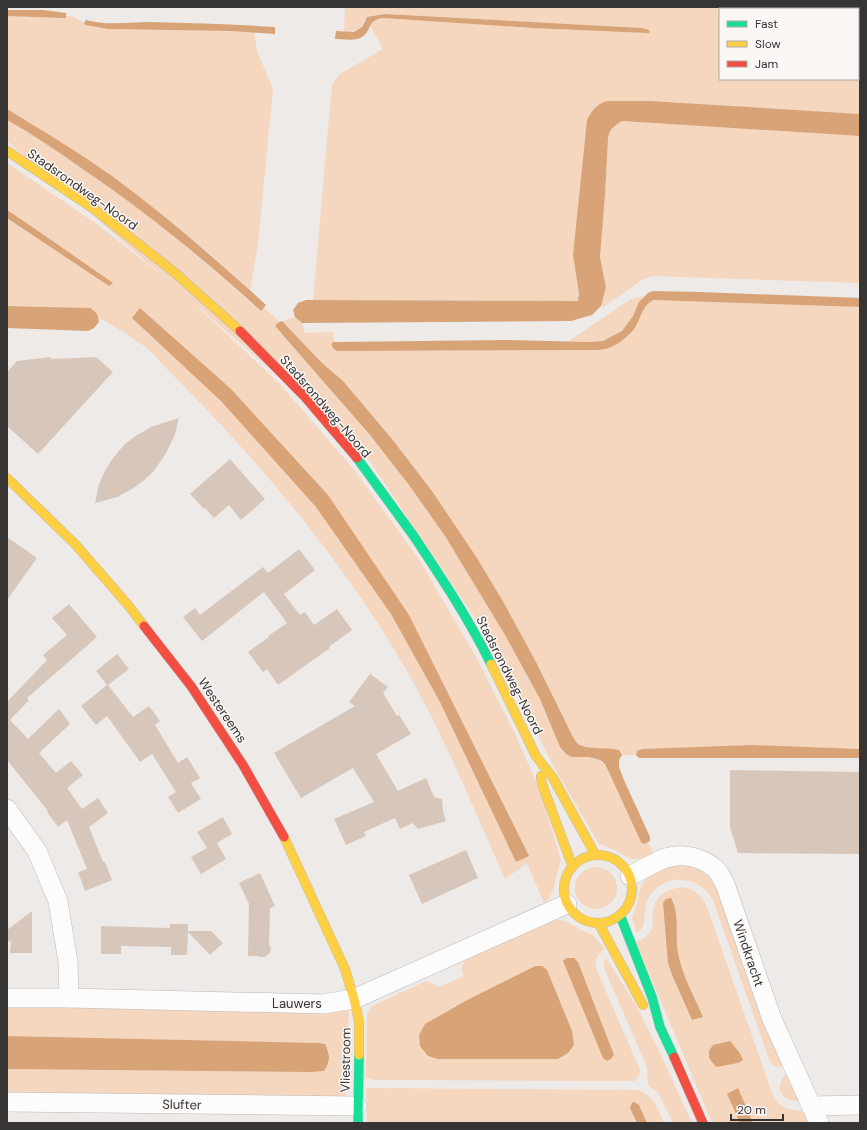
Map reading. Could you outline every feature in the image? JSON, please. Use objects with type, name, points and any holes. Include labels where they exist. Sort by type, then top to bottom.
[{"type":"main road","name":"Stadsrondweg-Noord","points":[[7,151],[94,209],[174,272],[239,330],[305,397],[344,441],[379,486],[438,572],[481,644],[536,756],[553,778],[595,854]]},
{"type":"main road","name":"Westereems","points":[[7,478],[80,550],[128,605],[191,686],[243,765],[286,840],[345,969],[354,999]]},
{"type":"main road","name":"Stadsrondweg-Noord","points":[[536,756],[542,784],[572,865]]},
{"type":"main road","points":[[595,854],[609,856],[622,864],[630,876],[632,890],[629,904],[620,915],[611,921],[599,924],[587,921],[575,914],[567,904],[563,891],[565,877],[572,865],[582,858],[595,854]]},
{"type":"main road","points":[[620,915],[652,997],[660,1027],[703,1123]]},
{"type":"main road","points":[[599,924],[642,1004],[660,1027]]},
{"type":"main road","name":"Vliestroom","points":[[354,999],[359,1021],[358,1114]]},
{"type":"street","points":[[7,809],[37,851],[58,901],[68,962],[68,998]]},
{"type":"street","name":"Windkracht","points":[[630,876],[664,859],[677,855],[689,856],[702,860],[719,873],[725,884],[772,1019],[819,1123]]},
{"type":"street","name":"Lauwers","points":[[7,998],[323,1004],[354,999],[567,904]]},
{"type":"street","name":"Slufter","points":[[7,1102],[358,1114]]},
{"type":"street","points":[[811,1106],[860,1105]]},
{"type":"shaded area","points":[[345,7],[860,7],[860,114],[607,101],[578,301],[313,300],[332,84],[340,74],[383,49],[370,25],[373,22],[377,19],[383,18],[533,28],[649,33],[642,28],[385,14],[367,17],[360,27],[354,31],[344,32]]},
{"type":"shaded area","points":[[7,10],[43,10],[66,13],[66,18],[7,16]]},
{"type":"shaded area","points":[[385,14],[642,28],[650,31],[647,33],[533,28],[383,18],[374,21],[364,36],[360,38],[351,40],[335,39],[336,31],[354,32],[362,27],[367,17]]},
{"type":"shaded area","points":[[7,16],[66,18],[66,16],[72,16],[85,25],[108,29],[254,32],[257,51],[273,89],[258,244],[250,290],[208,252],[112,176],[7,109]]},
{"type":"shaded area","points":[[86,20],[102,23],[150,22],[275,27],[275,34],[231,31],[108,29],[85,25],[84,23]]},
{"type":"shaded area","points":[[607,101],[649,101],[860,114],[860,136],[622,121],[614,126],[608,139],[600,257],[606,287],[601,306],[592,315],[571,321],[302,323],[295,317],[293,310],[298,303],[306,300],[578,301],[579,293],[573,255],[587,120],[595,108]]},
{"type":"shaded area","points":[[7,109],[86,158],[132,191],[229,271],[266,305],[261,311],[197,255],[130,203],[56,150],[7,120]]},
{"type":"shaded area","points":[[7,120],[56,150],[130,203],[218,273],[260,311],[264,307],[279,322],[275,326],[370,435],[409,485],[445,536],[505,635],[540,699],[560,747],[572,757],[596,759],[604,765],[608,770],[644,844],[648,842],[653,853],[637,859],[632,859],[599,844],[555,769],[490,640],[360,447],[7,141]]},
{"type":"shaded area","points":[[622,121],[860,136],[860,283],[652,276],[642,280],[603,307],[601,306],[606,286],[600,257],[608,139],[612,128]]},
{"type":"shaded area","points":[[7,163],[94,222],[173,284],[280,384],[356,472],[420,561],[475,655],[514,732],[540,790],[561,860],[553,891],[544,903],[527,863],[505,879],[459,774],[434,722],[407,671],[388,640],[327,550],[282,494],[234,439],[148,349],[98,316],[65,307],[7,306]]},
{"type":"shaded area","points":[[7,210],[113,283],[109,286],[7,218]]},
{"type":"shaded area","points":[[653,291],[860,298],[860,307],[654,300],[647,305],[635,328],[621,342],[614,346],[599,350],[337,351],[332,345],[334,342],[509,340],[603,341],[622,331],[633,316],[639,302],[648,293]]},
{"type":"shaded area","points":[[644,296],[626,327],[619,333],[605,340],[588,342],[569,341],[631,299]]},
{"type":"shaded area","points":[[654,300],[860,307],[860,749],[752,745],[637,751],[636,755],[622,755],[619,750],[592,748],[578,744],[504,603],[477,558],[432,491],[392,439],[343,381],[321,362],[282,321],[295,317],[302,323],[305,333],[333,332],[334,342],[332,343],[337,351],[599,350],[614,346],[621,342],[635,328],[647,305]]},
{"type":"shaded area","points":[[7,306],[90,308],[98,317],[99,322],[94,328],[88,331],[7,328]]},
{"type":"shaded area","points":[[140,308],[231,389],[328,495],[409,615],[529,856],[516,862],[440,702],[391,614],[316,507],[221,401],[132,318]]},
{"type":"shaded area","points":[[282,321],[321,362],[343,381],[392,439],[432,491],[477,558],[504,603],[536,662],[576,742],[586,747],[619,750],[622,755],[619,760],[619,767],[650,837],[650,841],[644,844],[641,842],[604,763],[600,760],[589,757],[572,757],[566,754],[560,747],[540,699],[505,635],[445,536],[409,485],[370,435],[275,326]]},
{"type":"shaded area","points":[[752,745],[860,749],[860,758],[639,758],[636,755],[637,751],[642,749]]},
{"type":"shaded area","points":[[678,865],[690,866],[701,870],[710,878],[717,888],[784,1066],[776,1067],[770,1062],[713,900],[704,889],[693,882],[683,880],[671,881],[660,885],[648,899],[645,909],[644,924],[637,933],[632,918],[643,882],[656,872]]},
{"type":"shaded area","points":[[596,867],[611,873],[617,888],[611,903],[596,909],[581,903],[575,888],[581,873]]},
{"type":"shaded area","points":[[683,887],[695,891],[703,899],[707,907],[772,1093],[779,1104],[783,1107],[801,1111],[807,1115],[810,1123],[753,1123],[737,1089],[727,1095],[740,1123],[712,1123],[636,942],[643,939],[650,932],[653,923],[654,905],[659,897],[667,891]],"holes":[[[673,901],[677,947],[680,961],[685,977],[703,1017],[692,1020],[665,918],[663,903]],[[709,1051],[738,1063],[716,1067]]]},
{"type":"shaded area","points":[[671,898],[674,904],[677,925],[677,946],[680,961],[685,977],[703,1017],[692,1020],[668,963],[663,903],[666,899]]},
{"type":"shaded area","points":[[553,920],[565,921],[593,935],[605,949],[597,957],[596,968],[640,1070],[638,1077],[634,1081],[376,1080],[366,1078],[367,1014],[372,1006],[426,981],[440,987],[464,976],[461,968],[466,958]],"holes":[[[567,958],[573,958],[578,962],[614,1055]],[[534,966],[574,1045],[567,1053],[558,1059],[419,1035],[425,1024],[469,999]]]},
{"type":"shaded area","points":[[567,958],[574,958],[578,962],[614,1055],[607,1061],[603,1058],[563,961]]},
{"type":"shaded area","points":[[606,958],[636,1005],[692,1123],[673,1123],[659,1094],[649,1086],[647,1067],[604,968],[604,961]]},
{"type":"shaded area","points":[[535,966],[542,966],[547,970],[572,1031],[574,1045],[568,1053],[558,1059],[438,1059],[428,1056],[420,1046],[419,1035],[425,1024],[469,999]]},
{"type":"shaded area","points":[[7,1006],[349,1010],[347,1091],[341,1098],[7,1093],[7,1069],[311,1072],[329,1063],[329,1053],[325,1044],[318,1043],[7,1036]]},
{"type":"shaded area","points":[[7,1036],[318,1043],[325,1044],[329,1058],[328,1064],[324,1071],[311,1072],[7,1069]]},
{"type":"shaded area","points":[[730,1041],[739,1052],[743,1060],[738,1063],[716,1067],[709,1058],[709,1051],[713,1045]]},
{"type":"shaded area","points":[[788,1073],[800,1101],[790,1100],[784,1096],[780,1090],[780,1083]]},
{"type":"shaded area","points":[[366,1088],[637,1090],[648,1095],[655,1103],[664,1123],[647,1123],[639,1106],[630,1108],[637,1123],[367,1123]]},
{"type":"shaded area","points":[[738,1088],[753,1123],[740,1123],[727,1094]]},
{"type":"shaded area","points":[[634,1102],[639,1105],[647,1123],[637,1123],[630,1108]]},
{"type":"building","points":[[51,357],[51,359],[96,357],[113,372],[38,454],[7,426],[7,372],[17,361]]},
{"type":"building","points":[[179,418],[175,434],[168,449],[153,472],[132,489],[117,497],[95,503],[99,484],[106,469],[124,445],[151,427]]},
{"type":"building","points":[[230,459],[265,499],[241,520],[229,505],[214,518],[190,494]]},
{"type":"building","points":[[7,537],[37,558],[7,600]]},
{"type":"building","points":[[299,549],[315,570],[284,594],[300,615],[305,612],[314,625],[337,609],[352,630],[329,647],[330,648],[278,685],[267,669],[263,672],[248,652],[287,623],[264,592],[202,641],[183,617],[195,608],[200,615],[263,567],[268,573]]},
{"type":"building","points":[[69,604],[97,637],[27,698],[29,700],[10,720],[28,739],[59,709],[70,724],[39,753],[56,773],[71,761],[83,775],[67,788],[82,809],[98,798],[108,813],[89,827],[112,880],[85,891],[78,872],[87,869],[67,820],[58,827],[47,812],[48,811],[7,760],[7,702],[47,660],[43,655],[67,635],[52,618]]},
{"type":"building","points":[[117,654],[129,669],[108,685],[133,717],[149,706],[160,721],[155,725],[178,763],[187,757],[200,778],[191,783],[201,799],[178,813],[168,797],[176,792],[152,754],[140,762],[107,716],[96,725],[81,706],[107,685],[96,671]]},
{"type":"building","points":[[370,674],[388,687],[383,693],[397,716],[399,715],[411,734],[376,754],[398,791],[426,778],[434,797],[442,799],[446,821],[418,829],[413,823],[400,829],[395,818],[364,832],[366,836],[346,845],[334,819],[374,802],[353,768],[301,798],[274,753],[355,706],[349,702]]},
{"type":"building","points":[[730,770],[860,772],[860,854],[738,853],[730,827]]},
{"type":"building","points":[[223,817],[232,834],[217,843],[226,859],[201,874],[191,857],[207,848],[197,832]]},
{"type":"building","points":[[466,850],[478,878],[422,904],[409,875]]},
{"type":"building","points":[[260,873],[275,906],[270,908],[269,945],[271,947],[270,953],[265,957],[248,956],[249,904],[239,883]]},
{"type":"building","points":[[32,911],[32,953],[10,953],[11,942],[7,941],[7,930]]},
{"type":"building","points":[[170,924],[188,924],[188,931],[211,931],[223,943],[210,955],[188,932],[187,955],[171,955],[171,947],[121,946],[121,954],[101,954],[101,926],[170,928]]},
{"type":"traffic: fast","points":[[357,458],[413,535],[434,567],[464,614],[491,664]]},
{"type":"traffic: fast","points":[[620,915],[652,997],[660,1027],[674,1057]]},
{"type":"traffic: fast","points":[[358,1123],[359,1055]]},
{"type":"traffic: slow","points":[[7,151],[94,209],[174,272],[240,331]]},
{"type":"traffic: slow","points":[[7,478],[75,544],[128,605],[144,626]]},
{"type":"traffic: slow","points":[[491,664],[536,756],[553,778],[595,854]]},
{"type":"traffic: slow","points":[[541,776],[542,784],[572,865]]},
{"type":"traffic: slow","points":[[284,837],[345,969],[359,1021],[359,1055]]},
{"type":"traffic: slow","points":[[598,855],[611,857],[622,865],[630,876],[632,889],[630,902],[622,913],[611,921],[598,923],[585,921],[574,913],[566,902],[564,889],[566,876],[574,865],[585,857],[598,855]]},
{"type":"traffic: slow","points":[[599,924],[643,1005]]},
{"type":"traffic: jam","points":[[240,331],[305,397],[357,458]]},
{"type":"traffic: jam","points":[[144,626],[191,686],[243,765],[284,837]]},
{"type":"traffic: jam","points":[[674,1057],[703,1123]]}]
